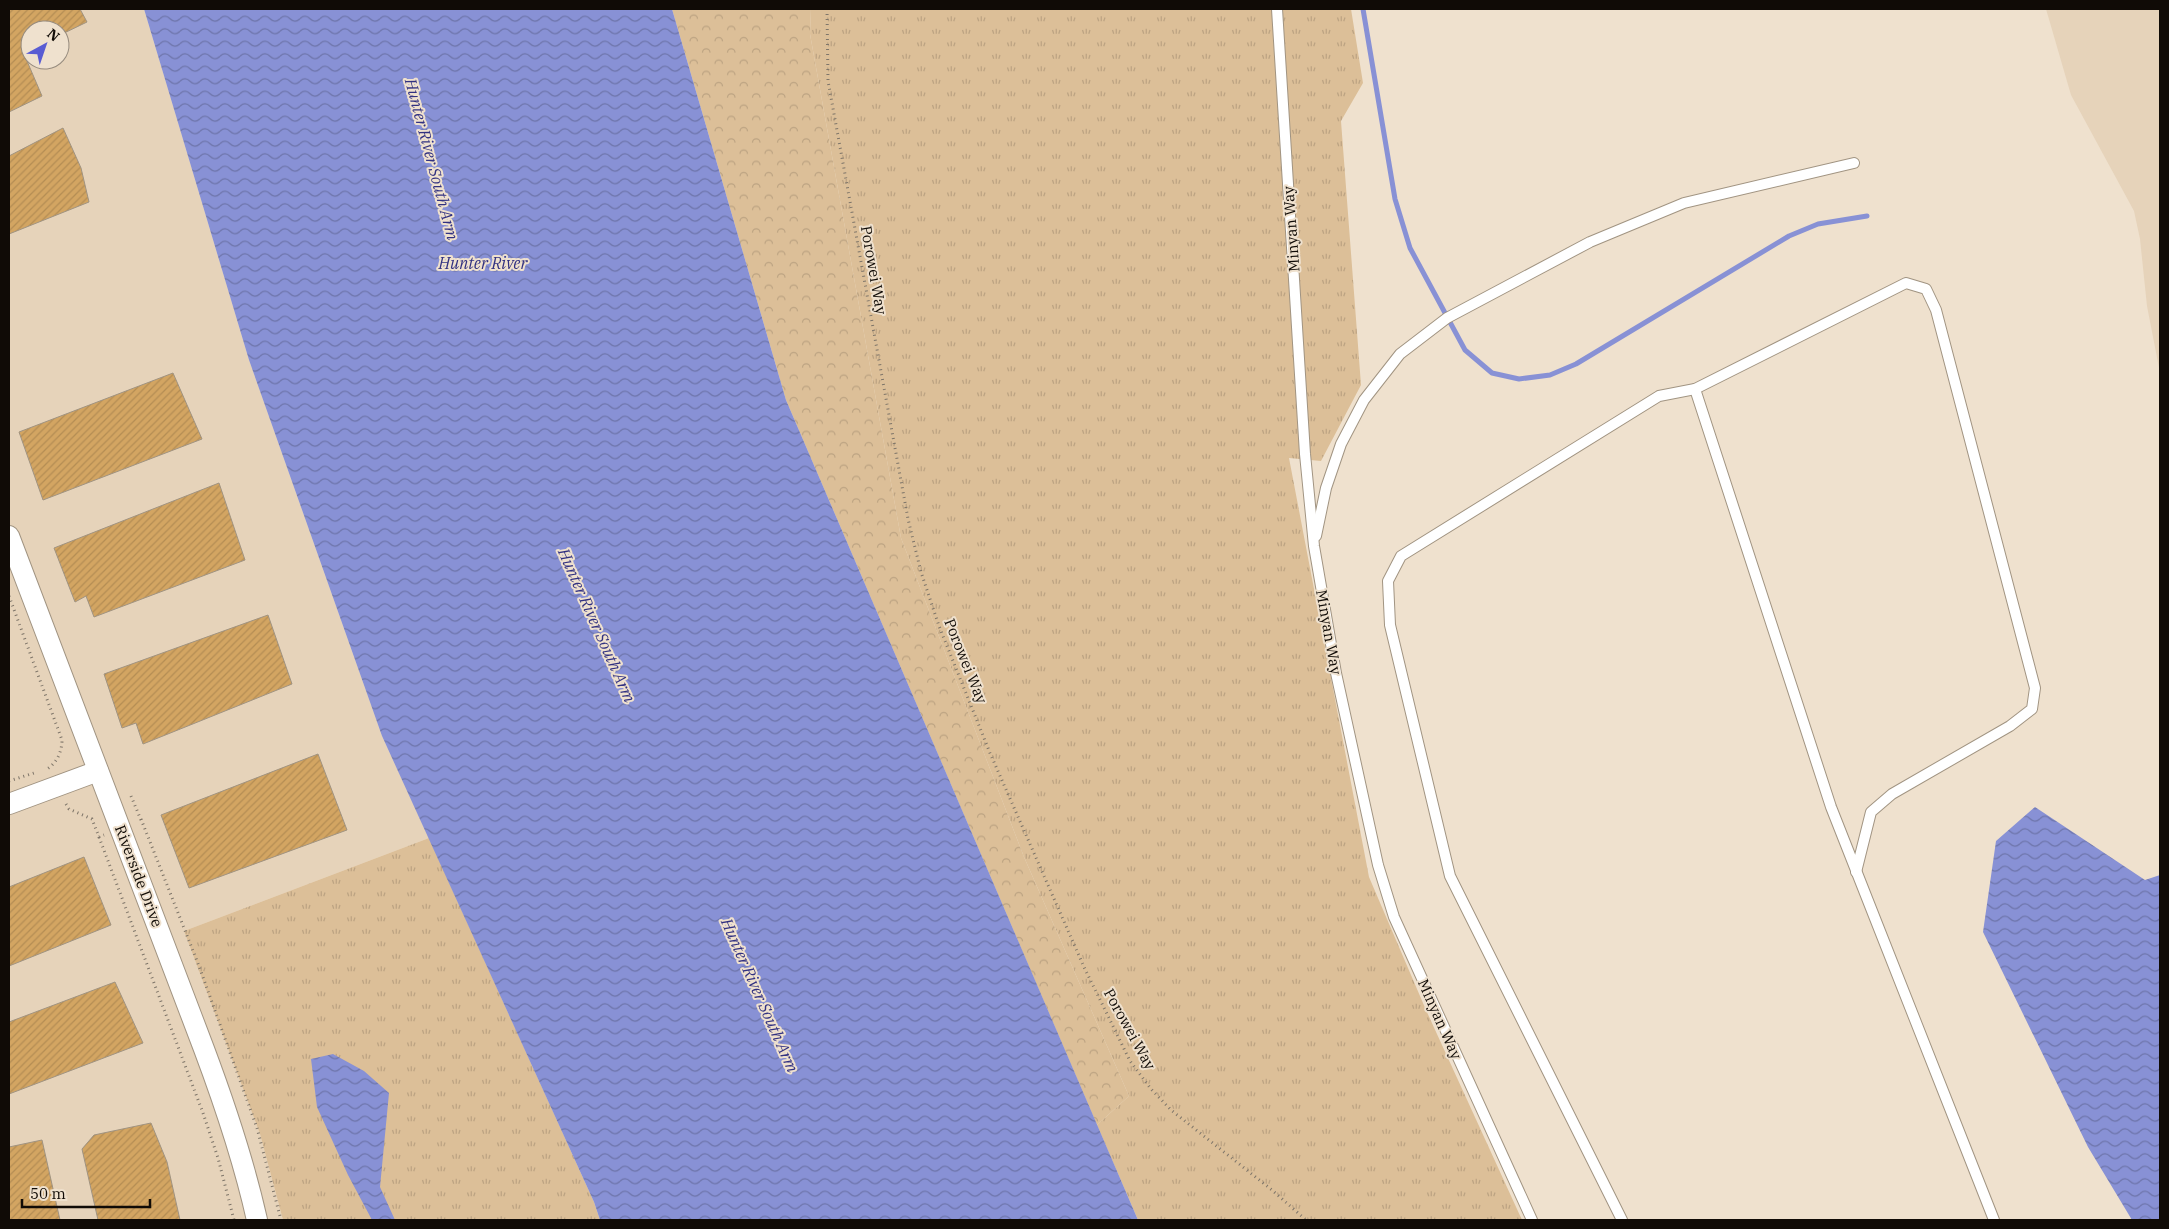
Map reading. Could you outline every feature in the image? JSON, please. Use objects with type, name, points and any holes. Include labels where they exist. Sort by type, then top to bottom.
[{"type":"street","name":"Riverside Drive","points":[[9,536],[225,1107],[249,1185],[257,1220]]},
{"type":"street","points":[[9,804],[98,771]]},
{"type":"lane","name":"Minyan Way","points":[[1277,9],[1305,454],[1314,546],[1336,673],[1378,865],[1394,917],[1532,1220]]},
{"type":"lane","points":[[1314,546],[1326,488],[1341,444],[1364,400],[1400,354],[1447,318],[1590,242],[1684,203],[1854,163]]},
{"type":"lane","points":[[1622,1220],[1450,876],[1390,625],[1388,581],[1401,556],[1659,396],[1695,389],[1906,283],[1926,289],[1936,310],[2035,688],[2032,709],[2010,726],[1892,794],[1871,812],[1856,872]]},
{"type":"lane","points":[[1695,389],[1831,807],[1994,1220]]},
{"type":"path","name":"Porowei Way","points":[[827,9],[828,81],[908,519],[921,572],[940,626],[990,752],[1080,958],[1130,1061],[1151,1089],[1171,1110],[1306,1220]]},
{"type":"path","points":[[9,596],[62,740],[62,747],[55,764],[49,769],[9,781]]},
{"type":"path","points":[[131,796],[199,966],[256,1128],[281,1220]]},
{"type":"path","points":[[66,804],[69,809],[92,819],[203,1113],[218,1158],[234,1220]]},
{"type":"path","points":[[136,822],[141,819]]},
{"type":"path","points":[[99,837],[104,836]]},
{"type":"shaded area","points":[[9,9],[144,9],[249,360],[382,736],[429,838],[184,931],[260,1134],[283,1220],[9,1220]]},
{"type":"shaded area","points":[[2046,9],[2160,9],[2160,373],[2147,306],[2140,239],[2134,211],[2071,95]]},
{"type":"green space","points":[[672,9],[811,9],[810,34],[901,538],[1024,857],[1129,1096],[1097,1125],[786,400]]},
{"type":"green space","points":[[811,9],[1351,9],[1363,83],[1341,121],[1361,385],[1321,461],[1289,458],[1369,877],[1426,1010],[1522,1220],[1138,1220],[1097,1125],[1129,1096],[1024,857],[901,538],[810,34]]},
{"type":"green space","points":[[429,838],[594,1202],[600,1220],[283,1220],[260,1134],[184,931]]},
{"type":"water","name":"Hunter River","points":[[144,9],[672,9],[786,400],[1138,1220],[600,1220],[594,1202],[382,736],[249,360]]},
{"type":"water","points":[[2035,807],[2145,880],[2160,875],[2160,1220],[2132,1220],[2088,1147],[1983,932],[1996,841]]},
{"type":"water","points":[[333,1054],[364,1071],[389,1093],[380,1187],[395,1220],[372,1220],[348,1175],[317,1107],[311,1059]]},
{"type":"building","points":[[9,9],[80,9],[87,22],[70,30],[70,20],[20,20],[20,70],[31,70],[42,96],[9,112]]},
{"type":"building","points":[[63,128],[81,168],[89,202],[9,234],[9,156]]},
{"type":"building","points":[[173,373],[202,439],[43,500],[19,432]]},
{"type":"building","points":[[219,483],[245,560],[94,617],[86,596],[75,602],[54,548]]},
{"type":"building","points":[[268,615],[292,684],[143,744],[136,723],[122,728],[104,674]]},
{"type":"building","points":[[318,754],[347,830],[189,888],[161,815]]},
{"type":"building","points":[[84,857],[111,925],[9,966],[9,887]]},
{"type":"building","points":[[115,982],[143,1043],[9,1094],[9,1022]]},
{"type":"building","points":[[151,1123],[167,1162],[180,1220],[98,1220],[82,1149],[94,1135]]},
{"type":"building","points":[[42,1140],[60,1220],[9,1220],[9,1147]]},
{"type":"waterway","points":[[1363,9],[1395,199],[1410,248],[1465,350],[1492,373],[1519,379],[1550,375],[1576,364],[1789,236],[1818,224],[1867,216]]},
{"type":"water label","name":"Hunter River South Arm","points":[[432,159]]},
{"type":"water label","name":"Hunter River South Arm","points":[[597,625]]},
{"type":"water label","name":"Hunter River South Arm","points":[[760,995]]}]
